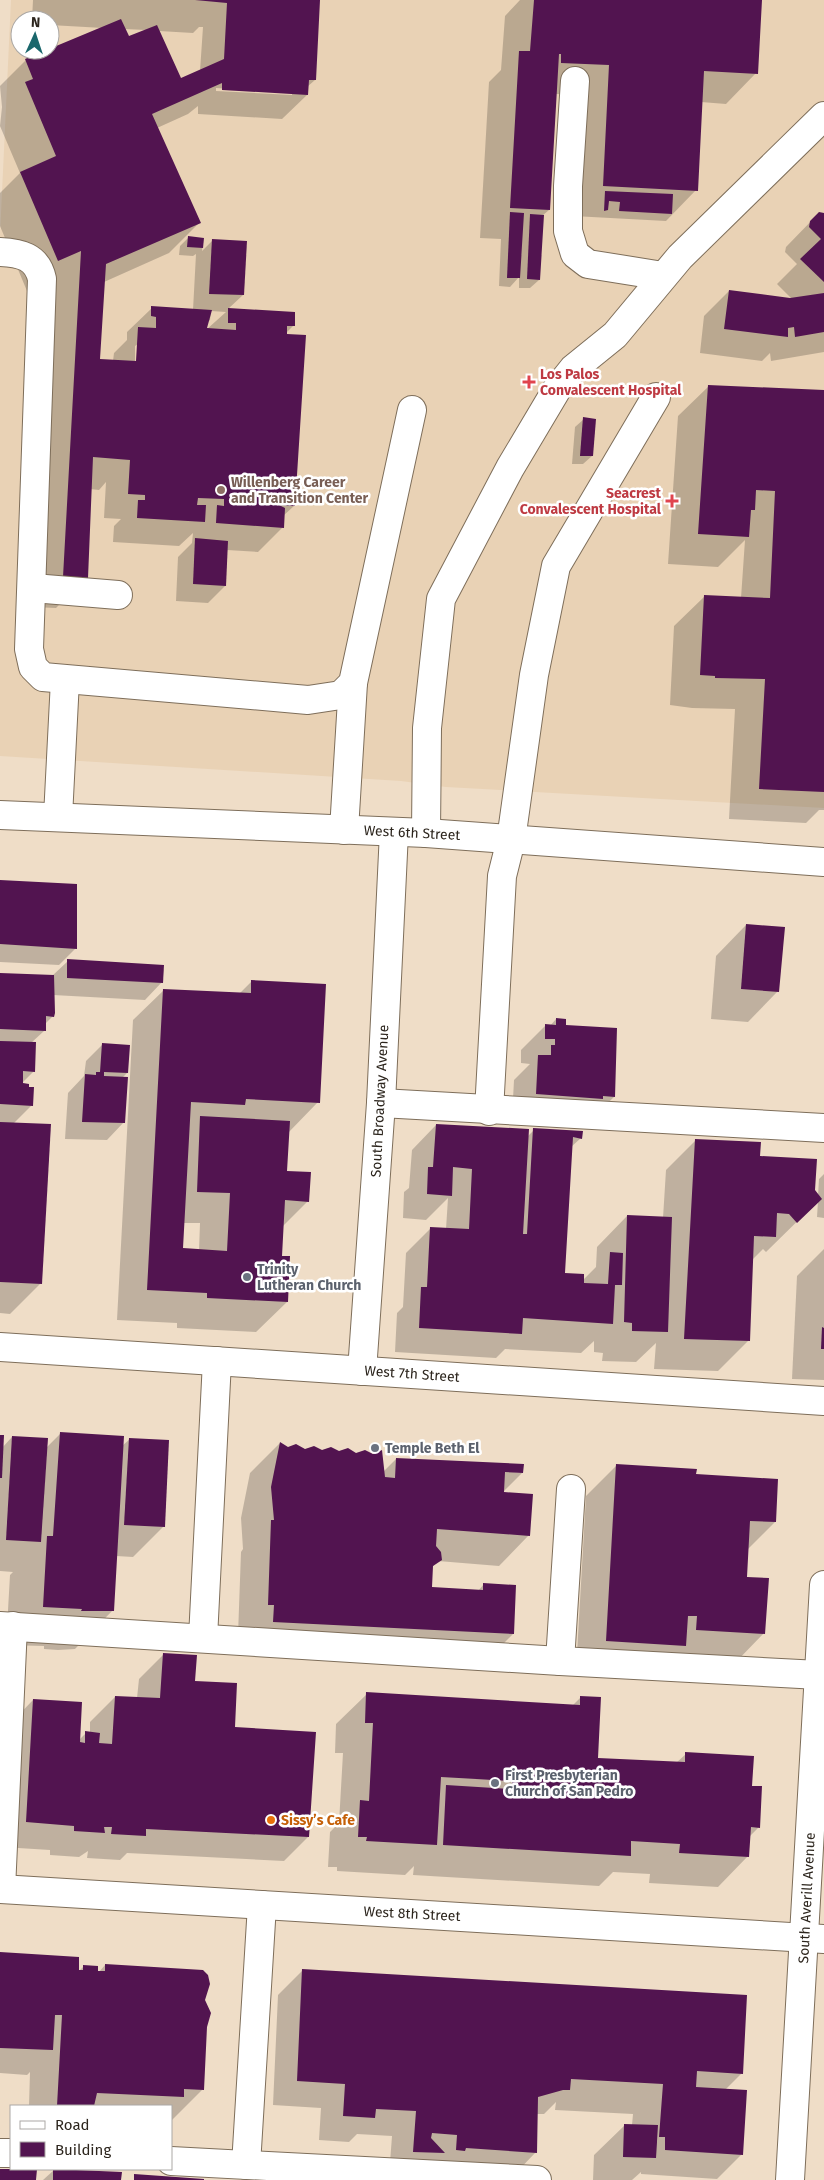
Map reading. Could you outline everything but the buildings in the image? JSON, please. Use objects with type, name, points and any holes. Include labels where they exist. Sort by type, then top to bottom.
[{"type":"street","points":[[575,81],[568,231],[575,254],[588,264],[664,276]]},
{"type":"street","points":[[426,833],[427,728],[441,599],[510,468],[557,389],[573,369],[616,335],[680,257],[824,116]]},
{"type":"street","points":[[0,252],[24,254],[38,266],[42,279],[30,649],[33,667],[43,677],[65,680],[308,700],[341,694],[353,683]]},
{"type":"street","points":[[489,1110],[502,876],[511,840],[534,675],[556,566],[656,397]]},
{"type":"street","points":[[344,830],[353,683],[412,410]]},
{"type":"street","points":[[33,588],[118,595]]},
{"type":"street","points":[[58,817],[65,680]]},
{"type":"street","name":"West 6th Street","points":[[0,815],[426,833],[824,862]]},
{"type":"street","name":"South Broadway Avenue","points":[[362,1371],[381,1103],[394,832]]},
{"type":"street","points":[[381,1103],[824,1128]]},
{"type":"street","name":"West 7th Street","points":[[0,1347],[824,1401]]},
{"type":"street","points":[[203,1638],[217,1361]]},
{"type":"street","points":[[560,1661],[571,1489]]},
{"type":"street","name":"South Averill Avenue","points":[[790,2180],[814,1939],[819,1675],[824,1585]]},
{"type":"street","points":[[1,1889],[6,1626],[560,1661],[819,1675]]},
{"type":"street","name":"West 8th Street","points":[[1,1889],[814,1939]]},
{"type":"street","points":[[246,2165],[262,1905]]},
{"type":"street","points":[[172,2161],[537,2180]]},
{"type":"shaded area","points":[[11,0],[824,0],[824,808],[446,787],[401,781],[0,756],[0,235],[10,21],[10,60],[60,60],[60,10],[11,10]]},
{"type":"place","name":"Los Palos Convalescent Hospital","points":[[529,382]]},
{"type":"place","name":"Willenberg Career and Transition Center","points":[[221,490]]},
{"type":"place","name":"Seacrest Convalescent Hospital","points":[[672,501]]},
{"type":"place","name":"Trinity Lutheran Church","points":[[247,1277]]},
{"type":"place","name":"Temple Beth El","points":[[375,1448]]},
{"type":"place","name":"First Presbyterian Church of San Pedro","points":[[495,1783]]},
{"type":"place","name":"Sissy’s Cafe","points":[[271,1820]]}]
